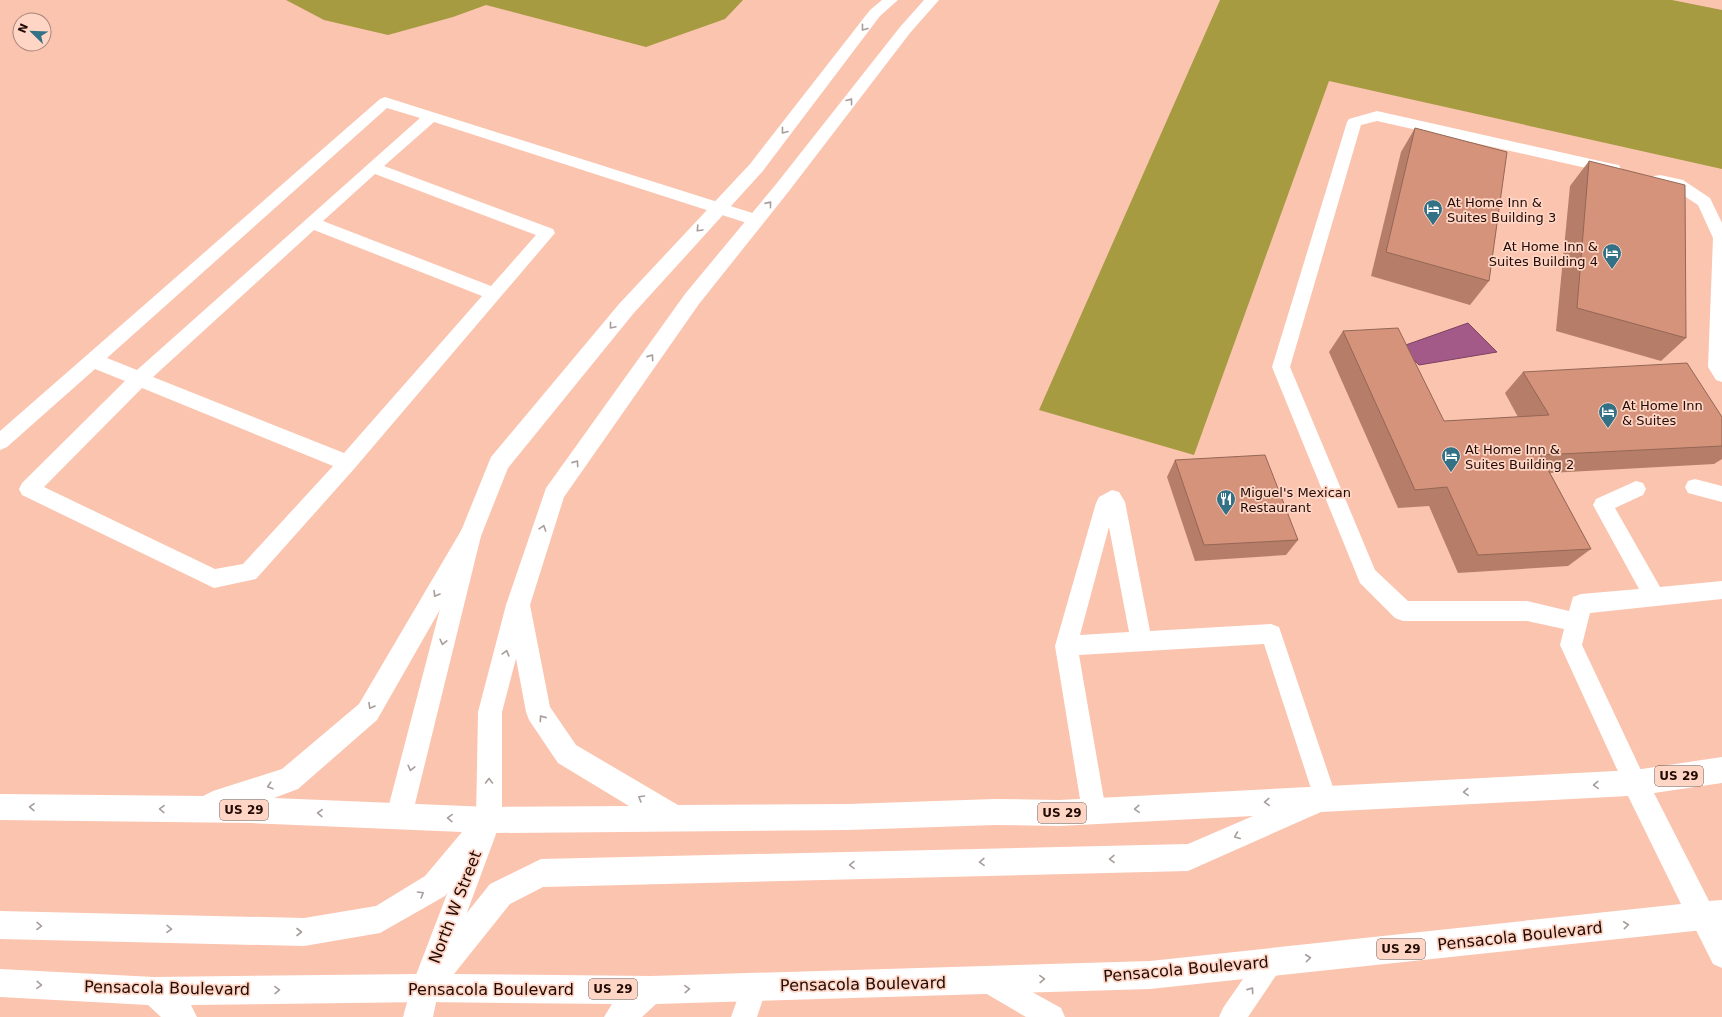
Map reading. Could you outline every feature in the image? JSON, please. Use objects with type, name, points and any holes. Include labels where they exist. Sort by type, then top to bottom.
[{"type":"main road","points":[[399,816],[470,536],[499,463],[626,309],[756,168],[875,13],[890,0]]},
{"type":"main road","points":[[0,925],[304,932],[380,919],[435,886],[489,820],[490,712],[518,605],[554,494],[692,299],[905,30],[932,0]]},
{"type":"main road","points":[[196,810],[289,780],[368,712],[470,536]]},
{"type":"main road","points":[[518,605],[538,712],[567,754],[675,818]]},
{"type":"main road","name":"US 29","points":[[0,807],[196,810],[489,820],[848,817],[995,812],[1059,813],[1635,783],[1722,770]]},
{"type":"main road","points":[[1635,783],[1712,915]]},
{"type":"main road","points":[[424,988],[500,894],[542,873],[1188,857],[1325,799]]},
{"type":"main road","name":"North W Street","points":[[418,1017],[424,988],[489,820]]},
{"type":"main road","name":"Pensacola Boulevard","points":[[0,983],[154,991],[424,988],[651,990],[1150,975],[1712,915]]},
{"type":"main road","points":[[619,1017],[651,990]]},
{"type":"main road","points":[[154,991],[182,1017]]},
{"type":"lane","points":[[0,442],[385,102],[720,207],[756,220]]},
{"type":"lane","points":[[373,167],[547,233],[347,463],[249,572],[214,579],[29,489],[139,379],[373,167],[432,116]]},
{"type":"lane","points":[[1576,622],[1527,612],[1403,611],[1367,576],[1281,367],[1354,122],[1377,116],[1638,175],[1677,184],[1704,202],[1721,238],[1717,367],[1722,375]]},
{"type":"lane","points":[[312,223],[493,294]]},
{"type":"lane","points":[[92,360],[347,463]]},
{"type":"lane","points":[[1695,487],[1722,494]]},
{"type":"lane","points":[[1636,489],[1602,505],[1654,596]]},
{"type":"lane","points":[[1094,811],[1066,646],[1106,503],[1112,498],[1115,502],[1141,641]]},
{"type":"lane","points":[[1635,783],[1571,645],[1581,604],[1722,590]]},
{"type":"lane","points":[[1066,646],[1271,634],[1325,799]]},
{"type":"lane","points":[[1712,915],[1722,955]]},
{"type":"lane","points":[[1232,1017],[1270,962]]},
{"type":"lane","points":[[989,981],[1052,1017]]},
{"type":"lane","points":[[744,1017],[754,987]]},
{"type":"shaded area","points":[[286,0],[743,0],[725,19],[646,47],[486,5],[453,17],[388,35],[324,20]]},
{"type":"shaded area","points":[[1220,0],[1672,0],[1722,10],[1722,169],[1329,81],[1194,455],[1039,410]]},
{"type":"shaded area","points":[[1468,323],[1497,352],[1419,365],[1400,347]]},
{"type":"building","name":"At Home Inn & Suites Building 3","points":[[1415,128],[1507,152],[1489,281],[1386,252]]},
{"type":"building","name":"At Home Inn & Suites Building 4","points":[[1589,161],[1685,185],[1686,338],[1577,308]]},
{"type":"building","points":[[1398,328],[1444,421],[1549,415],[1523,372],[1687,363],[1722,417],[1722,446],[1540,455],[1591,549],[1478,555],[1447,487],[1415,490],[1343,331]]},
{"type":"building","name":"Miguel's Mexican Restaurant","points":[[1265,455],[1298,540],[1204,545],[1175,460]]},
{"type":"place","name":"At Home Inn & Suites Building 3","points":[[1433,226]]},
{"type":"place","name":"At Home Inn & Suites Building 4","points":[[1612,270]]},
{"type":"place","name":"At Home Inn & Suites","points":[[1608,429]]},
{"type":"place","name":"At Home Inn & Suites Building 2","points":[[1451,473]]},
{"type":"place","name":"Miguel's Mexican Restaurant","points":[[1226,516]]}]
